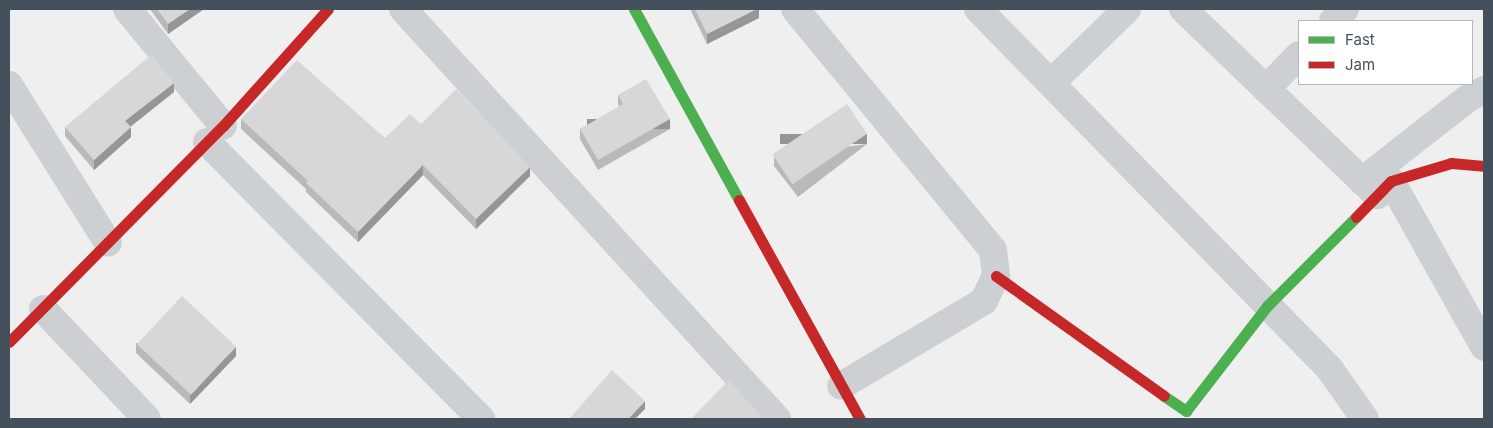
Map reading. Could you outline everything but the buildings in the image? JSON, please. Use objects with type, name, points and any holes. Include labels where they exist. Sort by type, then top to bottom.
[{"type":"street","points":[[127,9],[215,134],[480,419]]},
{"type":"street","points":[[9,342],[215,134],[328,9]]},
{"type":"street","points":[[403,9],[777,419]]},
{"type":"street","points":[[634,9],[841,386],[855,417]]},
{"type":"street","points":[[795,9],[993,250],[996,276],[984,301],[841,386]]},
{"type":"street","points":[[978,9],[1329,368],[1364,419]]},
{"type":"street","points":[[1051,83],[1127,9]]},
{"type":"street","points":[[1183,9],[1266,89],[1377,185],[1484,347]]},
{"type":"street","points":[[1334,20],[1345,9]]},
{"type":"street","points":[[1266,89],[1298,56]]},
{"type":"street","points":[[9,86],[108,243]]},
{"type":"street","points":[[996,276],[1186,417],[1268,305],[1377,185],[1467,99],[1484,90]]},
{"type":"street","points":[[1377,185],[1451,163],[1484,166]]},
{"type":"street","points":[[43,309],[147,419]]},
{"type":"traffic: fast","points":[[634,9],[739,200]]},
{"type":"traffic: fast","points":[[1164,396],[1186,411],[1268,305],[1356,217]]},
{"type":"traffic: jam","points":[[9,342],[223,126],[328,9]]},
{"type":"traffic: jam","points":[[1356,217],[1391,181],[1451,163],[1484,166]]},
{"type":"traffic: jam","points":[[739,200],[860,419]]},
{"type":"traffic: jam","points":[[996,276],[1164,396]]}]
